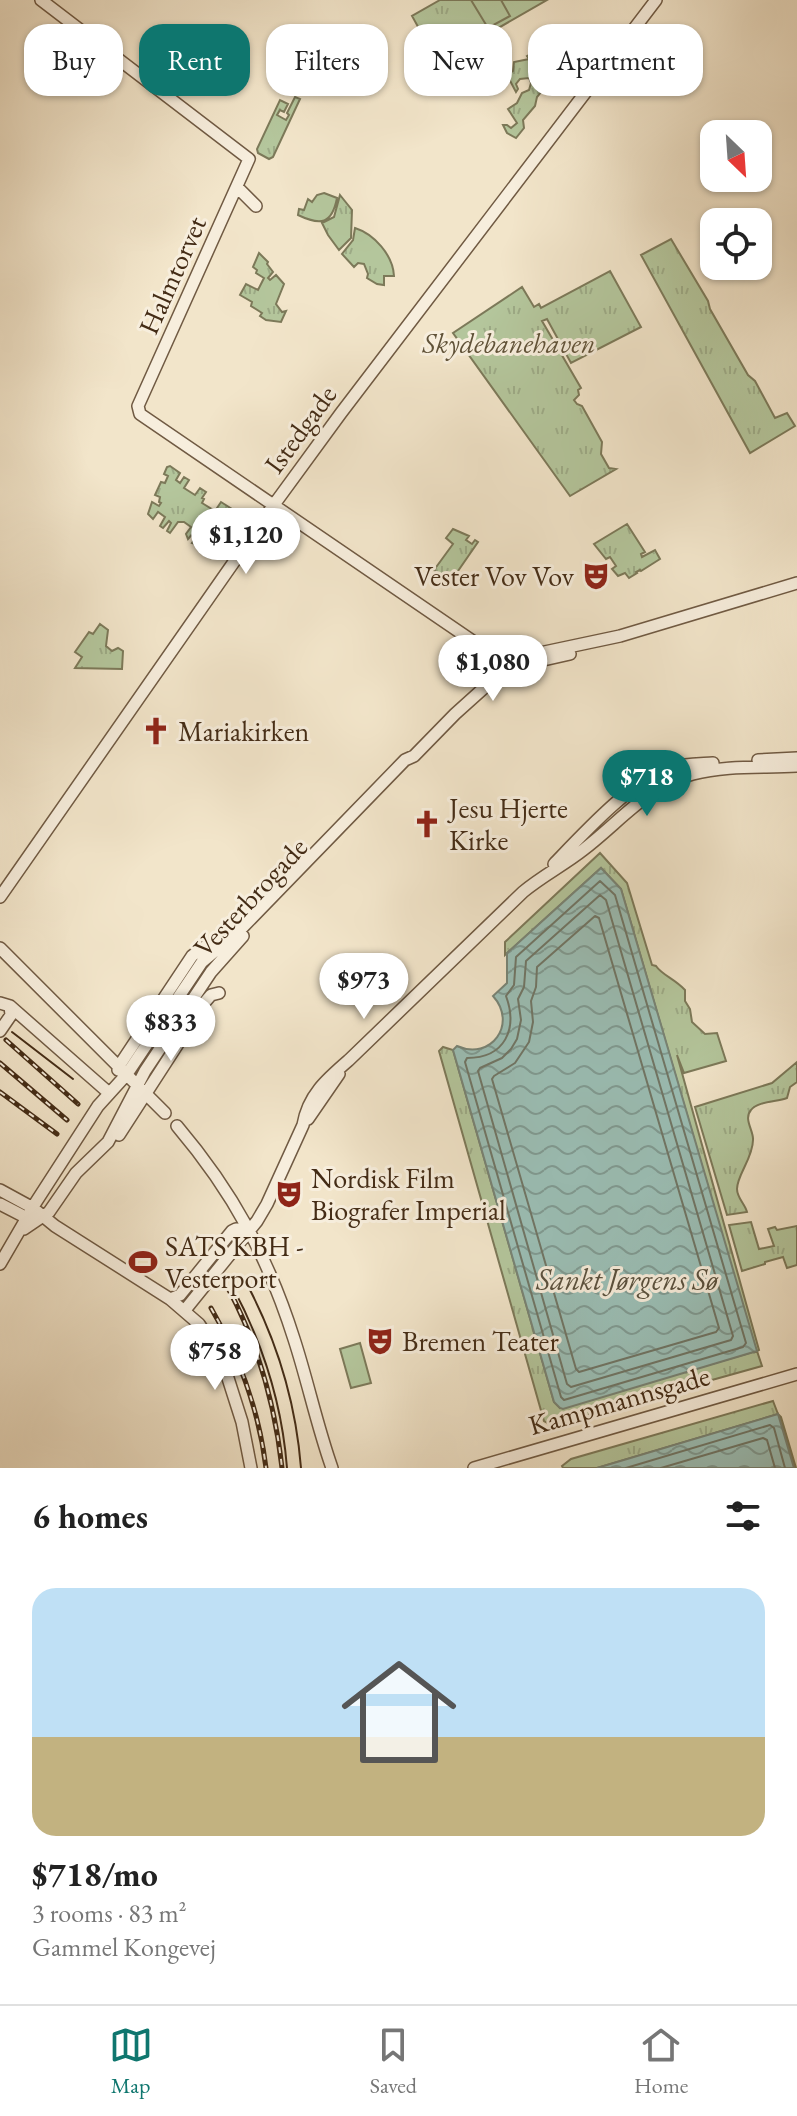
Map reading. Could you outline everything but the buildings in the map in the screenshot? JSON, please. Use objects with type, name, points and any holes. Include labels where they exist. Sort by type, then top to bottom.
[{"type":"street","name":"Halmtorvet","points":[[41,0],[249,159],[138,410],[147,420],[273,506]]},
{"type":"street","name":"Istedgade","points":[[0,897],[273,506],[391,345],[656,0]]},
{"type":"street","points":[[237,187],[256,206]]},
{"type":"street","points":[[273,506],[508,668]]},
{"type":"street","name":"Vesterbrogade","points":[[141,1089],[221,959],[410,765],[414,756],[515,660],[612,638],[797,583]]},
{"type":"street","name":"Vesterbrogade","points":[[508,668],[617,644],[797,590]]},
{"type":"street","name":"Vesterbrogade","points":[[123,1070],[192,956],[202,948],[232,936],[405,760],[414,756]]},
{"type":"street","points":[[185,1310],[250,1230],[267,1204],[303,1125],[349,1060],[479,933],[543,876],[583,851],[644,797],[667,783],[691,774],[797,758]]},
{"type":"street","points":[[771,763],[797,766]]},
{"type":"street","points":[[0,948],[165,1113]]},
{"type":"street","points":[[35,1216],[54,1207],[76,1173],[98,1153],[112,1146],[141,1089],[205,1002],[211,995],[219,993]]},
{"type":"street","points":[[5,1004],[112,1090]]},
{"type":"street","points":[[0,1031],[11,1015],[5,1004]]},
{"type":"street","points":[[0,1264],[35,1216],[91,1116],[123,1070]]},
{"type":"street","points":[[177,1126],[214,1172],[250,1230],[270,1272],[294,1338],[332,1468]]},
{"type":"street","points":[[0,1190],[35,1216]]},
{"type":"street","points":[[0,1204],[55,1226],[185,1310],[204,1330],[222,1362],[240,1414],[251,1468]]},
{"type":"street","points":[[170,1299],[180,1295],[230,1233],[236,1229],[250,1230]]},
{"type":"street","name":"Kampmannsgade","points":[[474,1468],[797,1374]]},
{"type":"street","points":[[324,1445],[326,1468]]},
{"type":"green space","points":[[440,0],[547,0],[505,24],[416,24],[412,16]]},
{"type":"green space","points":[[471,0],[501,0],[510,16],[495,24],[486,24]]},
{"type":"green space","points":[[528,59],[528,78],[520,79],[516,92],[512,84],[514,62]]},
{"type":"green space","points":[[528,90],[528,96],[538,96],[535,106],[523,120],[524,128],[516,138],[507,133],[503,125],[511,128],[517,123],[508,109],[517,103],[522,93]]},
{"type":"green space","points":[[295,97],[300,99],[273,157],[269,159],[258,153],[257,149],[280,100],[288,104],[284,112],[280,110],[277,115],[286,120]]},
{"type":"green space","points":[[324,193],[337,198],[329,218],[313,221],[298,215],[299,209],[304,210],[308,199],[312,202],[317,195]]},
{"type":"green space","points":[[340,195],[352,210],[351,238],[339,250],[322,223],[334,217]]},
{"type":"green space","points":[[355,228],[375,240],[390,260],[394,276],[384,276],[384,285],[367,278],[364,264],[358,263],[354,267],[342,254],[353,240]]},
{"type":"green space","points":[[671,239],[775,418],[787,413],[795,426],[750,453],[641,255]]},
{"type":"green space","points":[[259,253],[273,272],[268,278],[270,280],[276,275],[284,284],[276,304],[282,312],[286,311],[281,322],[266,320],[251,306],[252,302],[240,295],[246,284],[258,290],[264,278],[253,267]]},
{"type":"green space","name":"Skydebanehaven","points":[[610,271],[641,327],[571,363],[547,319],[542,321],[581,388],[574,400],[582,406],[602,442],[601,454],[609,468],[616,469],[570,496],[453,333],[522,287],[534,307],[539,304],[541,308]]},
{"type":"green space","points":[[170,466],[180,473],[176,480],[180,483],[184,477],[189,480],[184,488],[195,495],[200,488],[206,492],[202,503],[215,511],[221,502],[236,515],[228,526],[219,524],[213,533],[218,537],[205,552],[198,546],[200,543],[192,543],[197,536],[194,532],[188,539],[186,534],[191,527],[184,522],[178,522],[170,533],[167,531],[169,521],[163,528],[160,526],[165,517],[158,512],[153,519],[148,514],[152,502],[159,506],[161,503],[160,497],[155,495],[161,482],[165,483],[168,476],[164,474]]},
{"type":"green space","points":[[627,524],[645,552],[641,554],[642,557],[655,550],[660,559],[629,578],[625,573],[618,576],[612,569],[616,566],[610,557],[606,559],[594,544]]},
{"type":"green space","points":[[453,529],[469,536],[466,540],[472,544],[475,540],[478,542],[449,584],[434,570],[453,544],[446,538]]},
{"type":"green space","points":[[100,624],[108,630],[106,646],[112,651],[118,648],[123,651],[122,669],[75,668],[82,657],[75,652],[89,632],[93,634]]},
{"type":"green space","points":[[600,853],[627,883],[652,965],[685,990],[692,1022],[705,1034],[717,1033],[726,1061],[684,1073],[677,1055],[762,1366],[551,1425],[544,1421],[439,1051],[443,1047],[453,1050],[554,1402],[560,1408],[756,1351],[621,889],[601,868],[505,955],[505,942]]},
{"type":"green space","points":[[797,1062],[797,1082],[790,1087],[787,1098],[758,1105],[749,1114],[752,1147],[737,1189],[747,1212],[727,1215],[695,1107],[772,1083]]},
{"type":"green space","points":[[751,1222],[759,1249],[774,1246],[768,1229],[797,1226],[797,1265],[787,1268],[783,1257],[742,1271],[729,1225]]},
{"type":"green space","points":[[360,1343],[371,1383],[351,1388],[340,1349]]},
{"type":"green space","points":[[773,1401],[778,1414],[597,1468],[562,1466],[571,1459]]},
{"type":"green space","points":[[778,1414],[781,1417],[796,1468],[794,1468]]},
{"type":"water","name":"Sankt Jørgens Sø","points":[[601,868],[621,889],[757,1351],[563,1409],[554,1402],[453,1050],[457,1046],[480,1048],[497,1037],[503,1018],[493,996],[507,983],[507,953]]},
{"type":"water","points":[[778,1414],[794,1468],[597,1468]]},
{"type":"tram line","points":[[12,1032],[73,1079]]},
{"type":"tram line","points":[[231,1284],[269,1373],[287,1468]]},
{"type":"tram line","points":[[249,1288],[269,1331],[284,1375],[295,1421],[301,1468]]},
{"type":"railway","points":[[6,1040],[78,1104]]},
{"type":"railway","points":[[0,1063],[67,1120]]},
{"type":"railway","points":[[0,1092],[57,1134]]},
{"type":"railway","points":[[228,1288],[264,1375],[282,1468]]},
{"type":"railway","points":[[211,1308],[247,1385],[259,1426],[266,1468]]},
{"type":"place","name":"Vester Vov Vov","points":[[596,576]]},
{"type":"place","name":"Mariakirken","points":[[156,731]]},
{"type":"place","name":"Jesu Hjerte Kirke","points":[[427,824]]},
{"type":"place","name":"Nordisk Film Biografer Imperial","points":[[289,1194]]},
{"type":"place","name":"SATS KBH - Vesterport","points":[[143,1262]]},
{"type":"place","name":"Bremen Teater","points":[[380,1341]]}]
